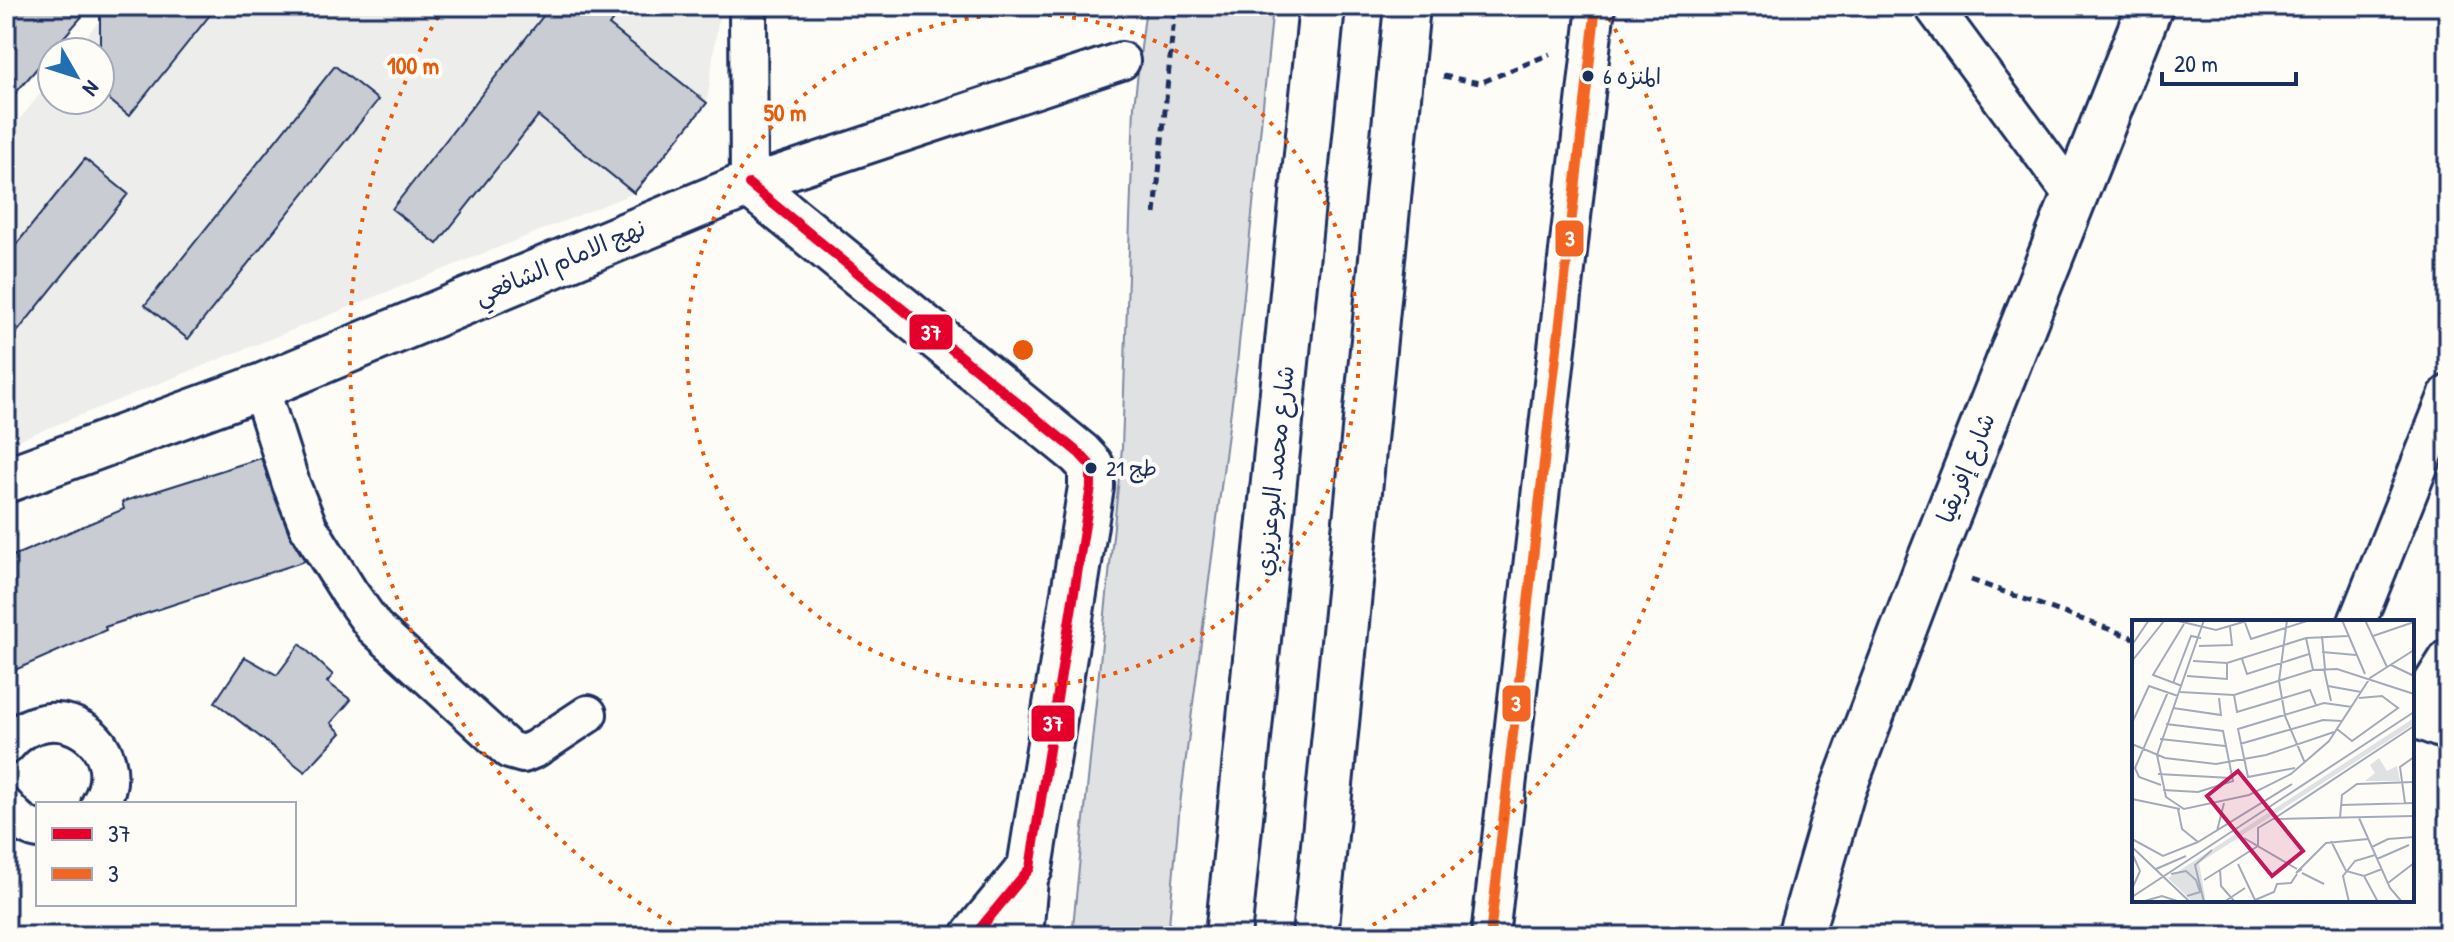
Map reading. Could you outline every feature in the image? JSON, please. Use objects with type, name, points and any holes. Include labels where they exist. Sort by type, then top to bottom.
[{"type":"main road","name":"شارع محمد البوعزيزي","points":[[1228,936],[1322,6]]},
{"type":"main road","points":[[1315,936],[1407,6]]},
{"type":"main road","name":"شارع إفريقيا","points":[[1800,936],[1842,792],[1928,565],[2150,6]]},
{"type":"main road","name":"نهج الامام الشافعي","points":[[6,480],[260,387],[749,184]]},
{"type":"main road","points":[[749,184],[1091,466],[1091,487],[1030,868],[974,936]]},
{"type":"street","points":[[748,6],[749,184]]},
{"type":"street","points":[[1490,936],[1596,6]]},
{"type":"street","points":[[1933,6],[2074,197]]},
{"type":"street","name":"نهج الامام الشافعي","points":[[749,184],[1121,61]]},
{"type":"street","points":[[260,387],[291,484],[309,528],[374,627],[509,750],[523,754],[535,749],[588,714]]},
{"type":"street","points":[[2358,620],[2448,394]]},
{"type":"street","points":[[2414,714],[2448,658]]},
{"type":"street","points":[[2414,718],[2448,732]]},
{"type":"street","points":[[6,746],[15,735],[31,725],[49,720],[67,722],[84,729],[106,759],[108,777],[101,802]]},
{"type":"street","points":[[6,807],[14,817],[36,830]]},
{"type":"street","points":[[1024,936],[1030,868]]},
{"type":"path","points":[[1155,214],[1175,6]]},
{"type":"path","points":[[1401,68],[1480,83],[1551,54]]},
{"type":"path","points":[[1928,565],[2132,637]]},
{"type":"shaded area","points":[[111,6],[720,6],[707,103],[634,193],[6,445],[6,136],[36,99],[36,116],[116,116],[116,36],[87,36]]},
{"type":"shaded area","points":[[1146,6],[1273,6],[1237,364],[1180,804],[1168,936],[1072,936],[1122,448],[1134,106]]},
{"type":"building","points":[[6,6],[91,6],[65,36],[36,36],[36,69],[6,104]]},
{"type":"building","points":[[100,6],[217,6],[129,116],[116,105],[116,36],[100,36]]},
{"type":"building","points":[[551,6],[624,6],[609,25],[707,103],[634,193],[538,116],[437,244],[392,209]]},
{"type":"building","points":[[335,66],[378,100],[188,339],[145,305]]},
{"type":"building","points":[[85,159],[128,194],[6,346],[6,257]]},
{"type":"building","points":[[261,458],[290,536],[305,561],[105,627],[106,630],[6,674],[6,559],[124,509],[122,502]]},
{"type":"building","points":[[300,644],[333,675],[327,682],[351,700],[331,723],[341,733],[305,772],[215,702],[245,657],[277,675]]},
{"type":"transit line","name":"3","points":[[1490,936],[1596,6]]},
{"type":"transit line","name":"37","points":[[749,184],[1091,466],[1091,487],[1030,868],[974,936]]},
{"type":"place","name":"المنزه 6","points":[[1588,76]]},
{"type":"place","name":"طج 21","points":[[1091,468]]}]
